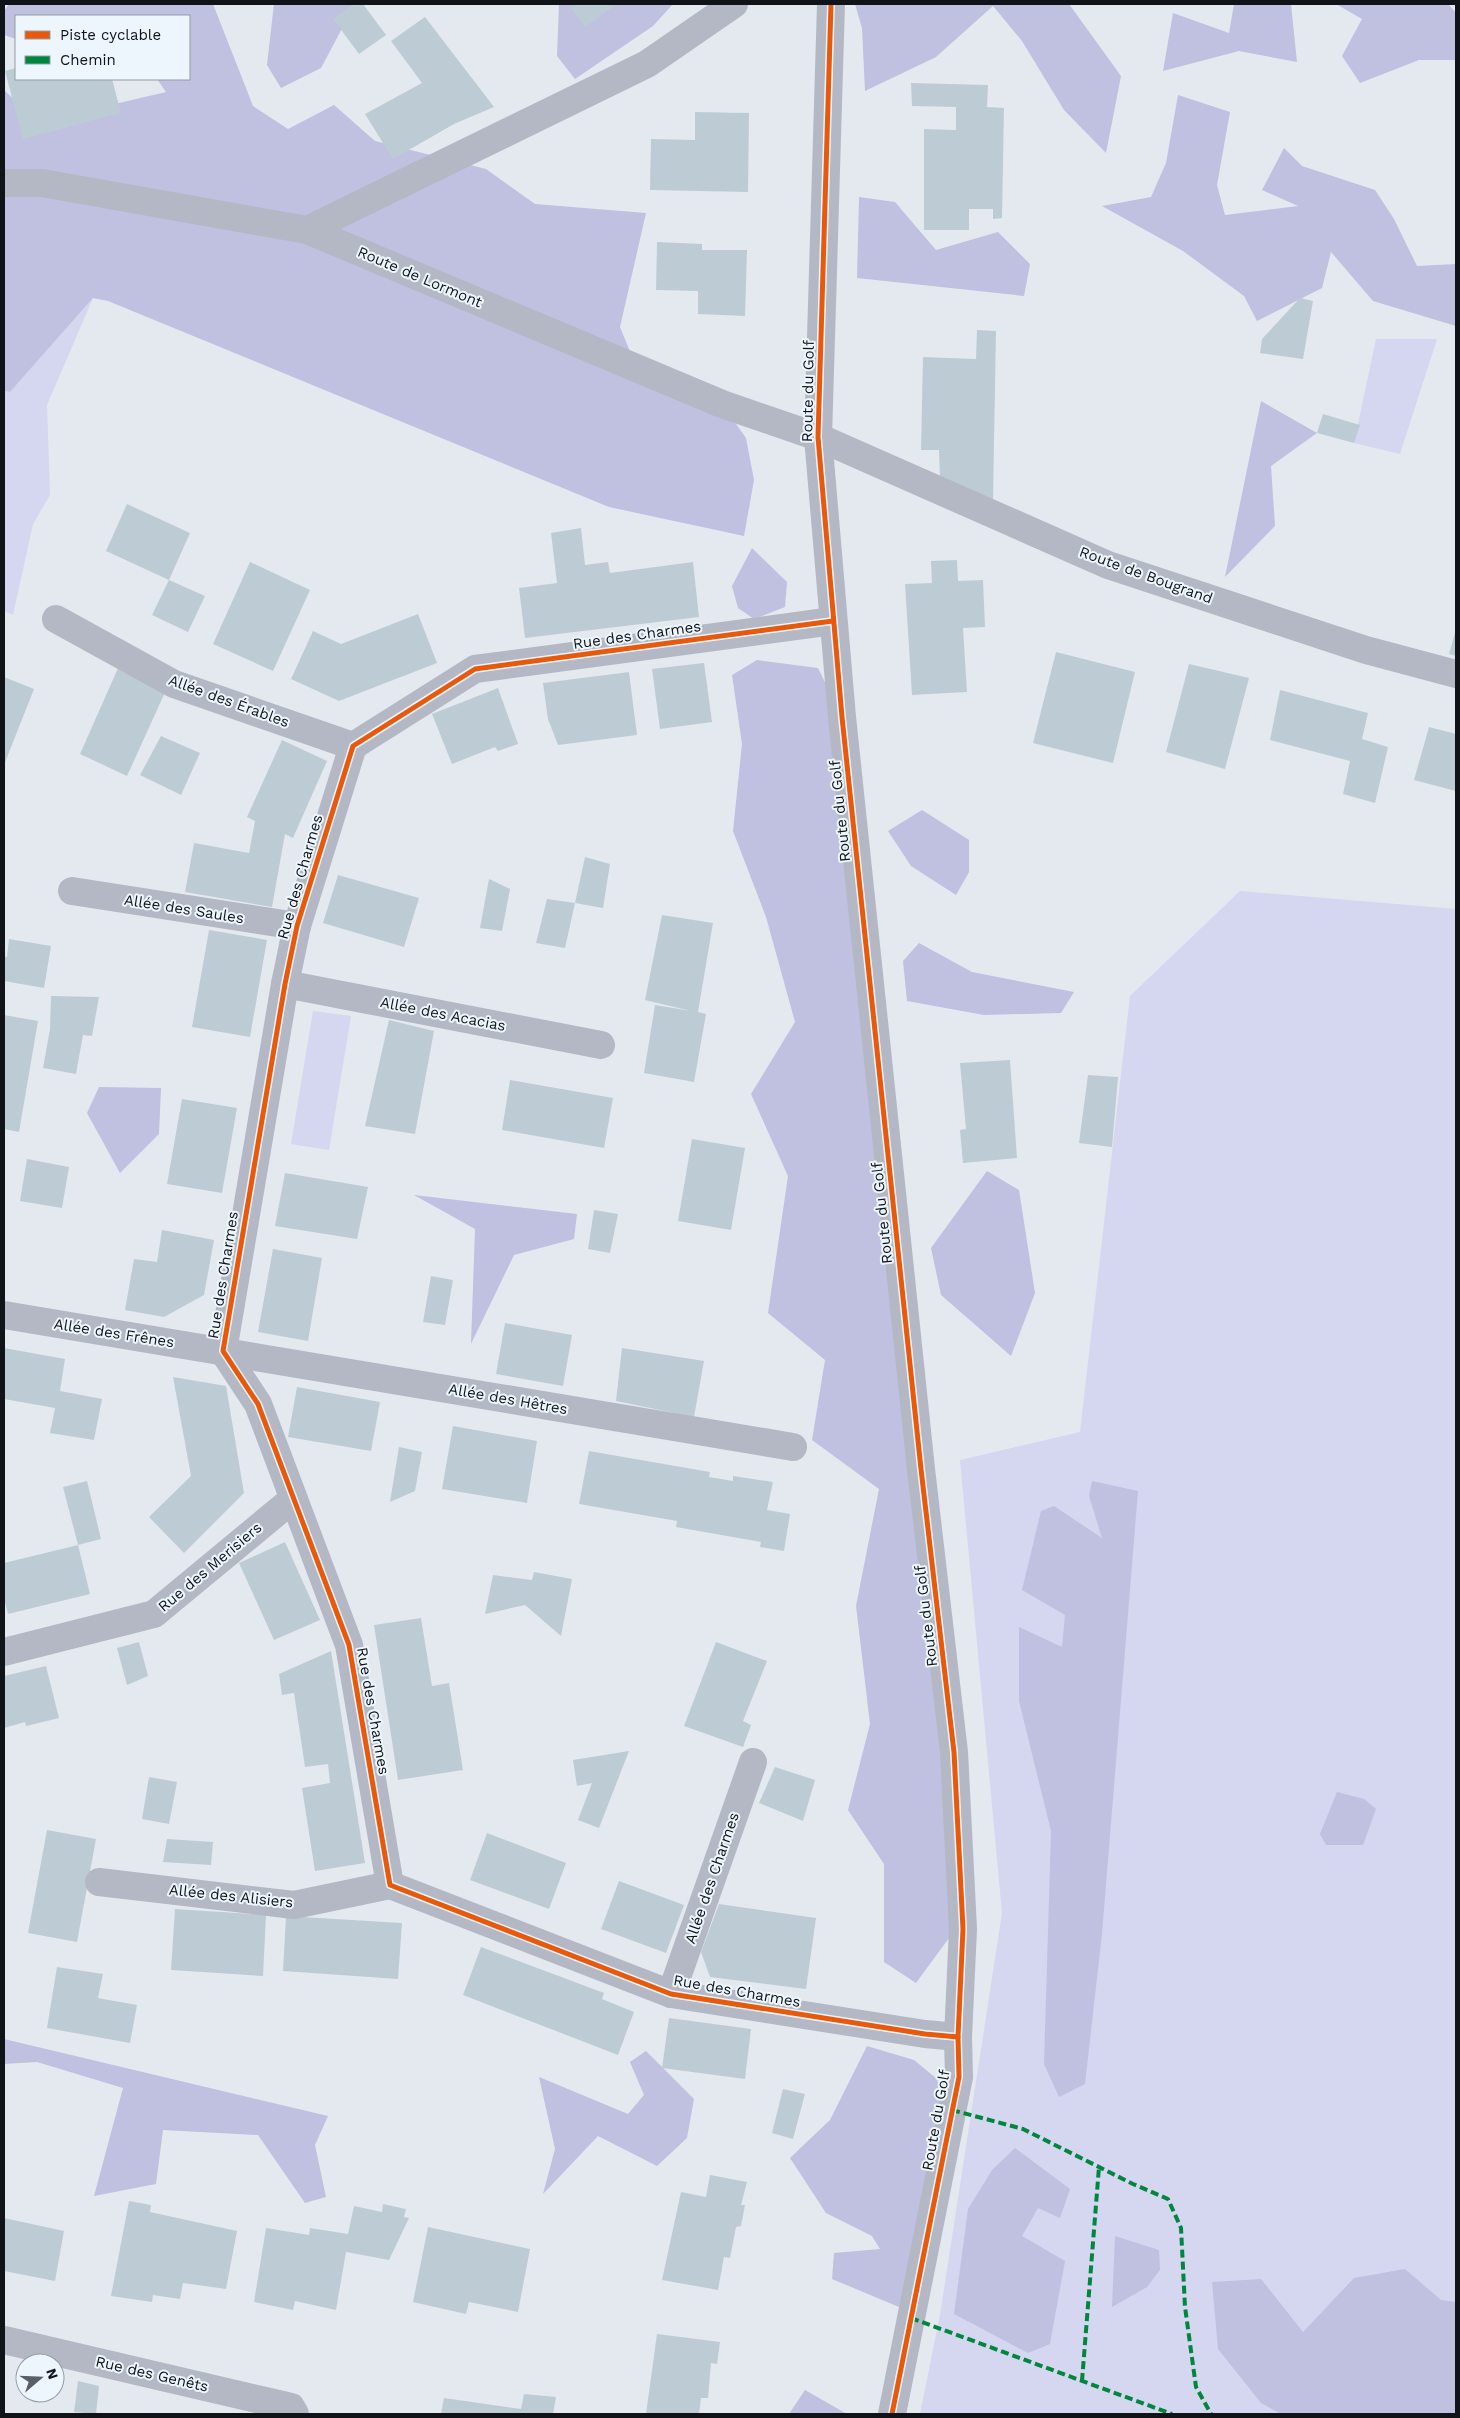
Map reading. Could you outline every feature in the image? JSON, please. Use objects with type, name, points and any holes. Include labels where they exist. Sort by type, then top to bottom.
[{"type":"street","points":[[307,230],[647,64],[734,4]]},
{"type":"street","name":"Route du Golf","points":[[831,4],[818,437],[833,621],[920,1459],[954,1752],[964,1929],[958,2037],[959,2077],[892,2414]]},
{"type":"street","name":"Route de Lormont","points":[[4,183],[42,183],[307,230],[722,404],[818,437]]},
{"type":"street","name":"Route de Bougrand","points":[[818,437],[1108,565],[1366,650],[1456,674]]},
{"type":"street","name":"Allée des Érables","points":[[56,619],[174,684],[352,746]]},
{"type":"street","name":"Rue des Charmes","points":[[833,621],[475,669],[352,746],[297,926],[284,984],[223,1351],[258,1404],[349,1646],[390,1885],[671,1994],[925,2034],[958,2037]]},
{"type":"street","name":"Allée des Saules","points":[[72,891],[297,926]]},
{"type":"street","name":"Allée des Acacias","points":[[284,984],[601,1045]]},
{"type":"street","name":"Allée des Frênes","points":[[4,1315],[223,1351]]},
{"type":"street","name":"Allée des Hêtres","points":[[223,1351],[793,1448]]},
{"type":"street","name":"Rue des Merisiers","points":[[4,1652],[154,1614],[293,1499]]},
{"type":"street","name":"Allée des Charmes","points":[[671,1994],[753,1762]]},
{"type":"street","name":"Allée des Alisiers","points":[[99,1882],[294,1905],[390,1885]]},
{"type":"street","name":"Rue des Genêts","points":[[4,2340],[291,2406],[295,2414]]},
{"type":"shaded area","points":[[9,4],[213,4],[253,106],[288,129],[334,105],[375,141],[486,169],[535,204],[646,213],[620,327],[631,354],[722,404],[746,438],[754,480],[744,536],[609,507],[108,301],[93,298],[10,392],[4,391],[4,90],[38,122],[166,92],[158,80],[190,80],[190,15],[15,15],[15,39],[4,35],[4,11]]},
{"type":"shaded area","points":[[274,4],[355,4],[321,68],[281,88],[267,65]]},
{"type":"shaded area","points":[[559,4],[673,4],[653,26],[575,79],[557,56]]},
{"type":"shaded area","points":[[855,4],[1069,4],[1121,76],[1106,153],[1064,110],[1022,41],[993,6],[936,57],[865,91],[862,28]]},
{"type":"shaded area","points":[[1234,4],[1291,4],[1297,62],[1239,51],[1163,71],[1173,13],[1229,33]]},
{"type":"shaded area","points":[[1336,4],[1448,4],[1456,13],[1456,60],[1419,60],[1360,83],[1342,56],[1362,19]]},
{"type":"shaded area","points":[[1178,95],[1230,112],[1217,185],[1225,215],[1298,206],[1262,190],[1284,148],[1302,166],[1375,190],[1394,219],[1417,266],[1456,264],[1456,326],[1373,301],[1331,252],[1322,288],[1257,321],[1244,296],[1183,251],[1102,206],[1151,197],[1166,163]]},
{"type":"shaded area","points":[[859,197],[895,202],[936,250],[998,232],[1030,264],[1024,296],[857,278]]},
{"type":"shaded area","points":[[93,298],[47,405],[50,495],[33,524],[13,615],[4,611],[4,391],[10,392]]},
{"type":"shaded area","points":[[1376,339],[1437,339],[1400,454],[1354,443]]},
{"type":"shaded area","points":[[1261,401],[1317,433],[1271,466],[1275,526],[1225,577]]},
{"type":"shaded area","points":[[752,548],[787,582],[785,607],[754,619],[738,608],[732,586]]},
{"type":"shaded area","points":[[757,660],[818,668],[842,717],[921,1469],[957,1927],[916,1983],[884,1962],[884,1864],[848,1810],[870,1724],[856,1606],[879,1489],[812,1440],[825,1360],[768,1313],[788,1176],[751,1094],[795,1022],[766,917],[733,831],[742,744],[732,675]]},
{"type":"shaded area","points":[[922,810],[969,840],[969,872],[956,895],[911,866],[888,831]]},
{"type":"shaded area","points":[[1240,891],[1456,909],[1456,2414],[920,2414],[940,2315],[1002,1913],[960,1460],[1080,1432],[1130,996]]},
{"type":"shaded area","points":[[919,943],[972,972],[1074,992],[1061,1013],[984,1015],[907,1001],[903,961]]},
{"type":"shaded area","points":[[313,1011],[351,1016],[329,1150],[291,1144]]},
{"type":"shaded area","points":[[99,1087],[161,1088],[159,1134],[120,1173],[87,1113]]},
{"type":"shaded area","points":[[987,1171],[1019,1190],[1035,1293],[1011,1356],[941,1295],[931,1248]]},
{"type":"shaded area","points":[[414,1195],[577,1214],[574,1239],[514,1255],[471,1344],[475,1229]]},
{"type":"shaded area","points":[[1092,1481],[1138,1491],[1102,1934],[1085,2084],[1059,2097],[1044,2064],[1051,1831],[1019,1701],[1019,1627],[1062,1647],[1065,1615],[1022,1590],[1041,1511],[1054,1506],[1102,1538],[1089,1496]]},
{"type":"shaded area","points":[[1337,1792],[1364,1799],[1376,1809],[1363,1845],[1326,1845],[1320,1834]]},
{"type":"shaded area","points":[[4,2039],[328,2116],[315,2145],[326,2197],[305,2203],[258,2135],[163,2130],[156,2184],[94,2196],[123,2088],[37,2062],[4,2064]]},
{"type":"shaded area","points":[[867,2046],[914,2060],[937,2079],[942,2098],[951,2171],[899,2307],[832,2279],[834,2253],[880,2249],[872,2236],[826,2213],[790,2158],[830,2120]]},
{"type":"shaded area","points":[[646,2051],[694,2099],[687,2138],[657,2166],[598,2136],[543,2194],[555,2149],[539,2077],[628,2114],[644,2095],[630,2062]]},
{"type":"shaded area","points":[[1015,2148],[1070,2189],[1060,2218],[1038,2208],[1022,2236],[1065,2261],[1050,2344],[1028,2353],[954,2314],[968,2209],[992,2170]]},
{"type":"shaded area","points":[[1115,2236],[1159,2250],[1160,2270],[1147,2287],[1112,2307]]},
{"type":"shaded area","points":[[1405,2269],[1441,2300],[1456,2302],[1456,2414],[1281,2414],[1261,2403],[1218,2349],[1212,2282],[1261,2279],[1303,2332],[1354,2278]]},
{"type":"shaded area","points":[[805,2390],[847,2414],[789,2414]]},
{"type":"building","points":[[354,4],[363,4],[386,35],[359,54],[333,19]]},
{"type":"building","points":[[574,4],[617,4],[585,27],[570,7]]},
{"type":"building","points":[[425,17],[494,107],[454,124],[393,159],[365,114],[422,83],[391,41]]},
{"type":"building","points":[[15,68],[15,80],[112,80],[121,113],[23,139],[5,71]]},
{"type":"building","points":[[911,83],[988,85],[987,107],[1004,108],[1002,218],[993,219],[993,209],[969,209],[969,230],[924,230],[924,129],[956,130],[956,107],[912,106]]},
{"type":"building","points":[[695,112],[749,113],[748,192],[650,190],[651,139],[695,140]]},
{"type":"building","points":[[657,242],[702,244],[702,250],[747,250],[745,316],[698,314],[698,291],[656,290]]},
{"type":"building","points":[[1300,298],[1313,301],[1303,359],[1260,353],[1262,339]]},
{"type":"building","points":[[977,330],[996,331],[993,500],[940,477],[939,450],[921,450],[923,357],[976,359]]},
{"type":"building","points":[[1323,414],[1360,425],[1354,443],[1317,433]]},
{"type":"building","points":[[127,504],[190,533],[169,580],[106,551]]},
{"type":"building","points":[[581,528],[585,565],[608,562],[610,573],[693,562],[699,617],[525,638],[519,588],[557,583],[551,533]]},
{"type":"building","points":[[957,560],[958,581],[983,580],[985,627],[963,628],[967,692],[912,695],[905,584],[932,583],[931,561]]},
{"type":"building","points":[[250,562],[310,590],[273,671],[213,644]]},
{"type":"building","points":[[169,580],[205,596],[188,632],[152,615]]},
{"type":"building","points":[[418,614],[437,663],[339,701],[291,679],[313,631],[341,644]]},
{"type":"building","points":[[1456,629],[1456,656],[1449,654]]},
{"type":"building","points":[[1056,652],[1135,672],[1113,763],[1033,743]]},
{"type":"building","points":[[704,663],[712,722],[660,729],[652,669]]},
{"type":"building","points":[[1189,664],[1249,678],[1225,769],[1166,752]]},
{"type":"building","points":[[119,666],[167,688],[127,776],[80,754]]},
{"type":"building","points":[[629,672],[637,735],[558,745],[548,719],[543,683]]},
{"type":"building","points":[[4,677],[34,689],[4,765]]},
{"type":"building","points":[[498,688],[518,744],[498,751],[495,747],[452,764],[432,714]]},
{"type":"building","points":[[1280,690],[1368,713],[1362,739],[1388,747],[1375,803],[1343,794],[1350,761],[1270,740]]},
{"type":"building","points":[[1429,727],[1456,734],[1456,791],[1414,780]]},
{"type":"building","points":[[161,736],[200,753],[181,795],[140,775]]},
{"type":"building","points":[[282,740],[327,761],[293,838],[285,834],[272,907],[185,892],[194,843],[249,853],[255,821],[247,817]]},
{"type":"building","points":[[585,857],[610,864],[603,908],[575,903]]},
{"type":"building","points":[[338,875],[419,898],[404,947],[323,923]]},
{"type":"building","points":[[489,879],[510,889],[502,931],[480,928]]},
{"type":"building","points":[[547,899],[575,903],[565,948],[536,943]]},
{"type":"building","points":[[662,915],[713,923],[698,1012],[706,1014],[694,1082],[644,1073],[655,1005],[691,1011],[645,1000]]},
{"type":"building","points":[[209,930],[267,940],[250,1037],[192,1027]]},
{"type":"building","points":[[9,939],[51,946],[44,988],[4,981],[4,957],[7,957]]},
{"type":"building","points":[[51,996],[99,997],[92,1036],[83,1035],[76,1074],[43,1068],[50,1029]]},
{"type":"building","points":[[4,1015],[38,1021],[19,1132],[4,1129]]},
{"type":"building","points":[[389,1020],[434,1031],[415,1134],[365,1126]]},
{"type":"building","points":[[1010,1060],[1017,1158],[963,1163],[960,1130],[966,1129],[960,1063]]},
{"type":"building","points":[[1088,1075],[1118,1077],[1112,1147],[1079,1143]]},
{"type":"building","points":[[510,1080],[613,1098],[604,1148],[502,1130]]},
{"type":"building","points":[[182,1099],[237,1108],[222,1193],[167,1184]]},
{"type":"building","points":[[692,1139],[745,1148],[731,1230],[678,1221]]},
{"type":"building","points":[[27,1159],[69,1167],[62,1208],[20,1201]]},
{"type":"building","points":[[285,1173],[368,1187],[357,1239],[275,1226]]},
{"type":"building","points":[[594,1210],[618,1214],[610,1253],[588,1249]]},
{"type":"building","points":[[162,1230],[214,1240],[204,1295],[164,1317],[125,1310],[134,1259],[157,1262]]},
{"type":"building","points":[[273,1249],[322,1258],[308,1341],[258,1332]]},
{"type":"building","points":[[431,1276],[453,1280],[445,1325],[423,1322]]},
{"type":"building","points":[[505,1323],[572,1335],[563,1386],[496,1374]]},
{"type":"building","points":[[4,1348],[65,1359],[60,1391],[102,1399],[94,1440],[50,1433],[55,1408],[4,1399]]},
{"type":"building","points":[[622,1348],[704,1361],[694,1417],[616,1401]]},
{"type":"building","points":[[173,1377],[226,1386],[244,1493],[184,1553],[149,1517],[191,1476]]},
{"type":"building","points":[[297,1387],[380,1402],[371,1451],[288,1437]]},
{"type":"building","points":[[453,1426],[537,1441],[527,1503],[442,1489]]},
{"type":"building","points":[[399,1447],[422,1452],[415,1491],[390,1502]]},
{"type":"building","points":[[589,1451],[710,1472],[709,1477],[733,1481],[733,1476],[773,1482],[767,1510],[790,1514],[784,1551],[760,1547],[761,1542],[676,1527],[677,1521],[579,1504]]},
{"type":"building","points":[[87,1481],[101,1539],[78,1545],[63,1487]]},
{"type":"building","points":[[285,1542],[320,1620],[274,1640],[239,1563]]},
{"type":"building","points":[[78,1545],[90,1594],[8,1614],[4,1598],[4,1563]]},
{"type":"building","points":[[534,1572],[572,1579],[561,1636],[525,1605],[485,1614],[493,1575],[532,1580]]},
{"type":"building","points":[[421,1618],[432,1686],[449,1683],[463,1770],[398,1780],[374,1625]]},
{"type":"building","points":[[139,1642],[148,1676],[127,1685],[117,1648]]},
{"type":"building","points":[[716,1642],[767,1661],[743,1721],[751,1725],[743,1747],[684,1726]]},
{"type":"building","points":[[331,1651],[365,1863],[315,1871],[302,1788],[330,1783],[328,1764],[305,1767],[294,1693],[282,1695],[279,1674]]},
{"type":"building","points":[[46,1666],[59,1718],[26,1726],[25,1722],[4,1728],[4,1676]]},
{"type":"building","points":[[629,1751],[599,1828],[578,1820],[592,1783],[577,1786],[573,1760]]},
{"type":"building","points":[[775,1767],[815,1780],[803,1821],[759,1803]]},
{"type":"building","points":[[149,1777],[177,1782],[169,1824],[142,1819]]},
{"type":"building","points":[[47,1830],[96,1839],[77,1942],[28,1933]]},
{"type":"building","points":[[487,1833],[566,1863],[549,1909],[470,1880]]},
{"type":"building","points":[[167,1839],[213,1842],[211,1865],[163,1862]]},
{"type":"building","points":[[619,1881],[684,1905],[666,1953],[601,1929]]},
{"type":"building","points":[[719,1904],[816,1918],[806,1989],[710,1977],[701,1952]]},
{"type":"building","points":[[175,1909],[266,1915],[263,1976],[171,1970]]},
{"type":"building","points":[[286,1916],[402,1923],[398,1979],[283,1971]]},
{"type":"building","points":[[481,1947],[604,1993],[602,1999],[634,2012],[618,2055],[463,1995]]},
{"type":"building","points":[[57,1967],[103,1974],[98,1998],[137,2005],[130,2043],[47,2028]]},
{"type":"building","points":[[669,2018],[751,2029],[745,2079],[662,2068]]},
{"type":"building","points":[[783,2089],[805,2094],[793,2139],[772,2133]]},
{"type":"building","points":[[710,2175],[747,2182],[741,2205],[745,2205],[741,2226],[736,2227],[730,2258],[724,2257],[718,2290],[662,2280],[681,2192],[706,2197]]},
{"type":"building","points":[[129,2201],[151,2205],[150,2212],[237,2231],[226,2289],[183,2283],[180,2299],[153,2295],[152,2302],[111,2296]]},
{"type":"building","points":[[383,2204],[406,2209],[404,2217],[409,2218],[389,2260],[346,2252],[336,2310],[295,2301],[293,2310],[254,2302],[266,2228],[309,2235],[310,2228],[348,2234],[354,2206],[382,2212]]},
{"type":"building","points":[[4,2218],[64,2231],[55,2281],[4,2271]]},
{"type":"building","points":[[428,2227],[530,2249],[518,2312],[469,2302],[466,2314],[413,2302]]},
{"type":"building","points":[[657,2334],[720,2342],[717,2364],[711,2363],[708,2398],[701,2398],[699,2414],[646,2414]]},
{"type":"building","points":[[78,2381],[99,2386],[96,2414],[74,2412]]},
{"type":"building","points":[[524,2394],[556,2397],[553,2414],[441,2414],[444,2398],[521,2409]]},
{"type":"marked path","points":[[952,2110],[1023,2129],[1133,2184],[1168,2199],[1181,2228],[1185,2307],[1196,2387],[1211,2414]]},
{"type":"marked path","points":[[1082,2381],[1099,2167]]},
{"type":"marked path","points":[[911,2318],[1172,2414]]},
{"type":"cycle path","points":[[831,4],[818,437],[842,717],[921,1469],[954,1752],[963,1929],[958,2037],[959,2077],[892,2414]]},
{"type":"cycle path","points":[[833,621],[475,669],[353,746],[297,926],[285,984],[223,1351],[258,1404],[349,1645],[390,1885],[671,1994],[925,2034],[958,2037]]}]
